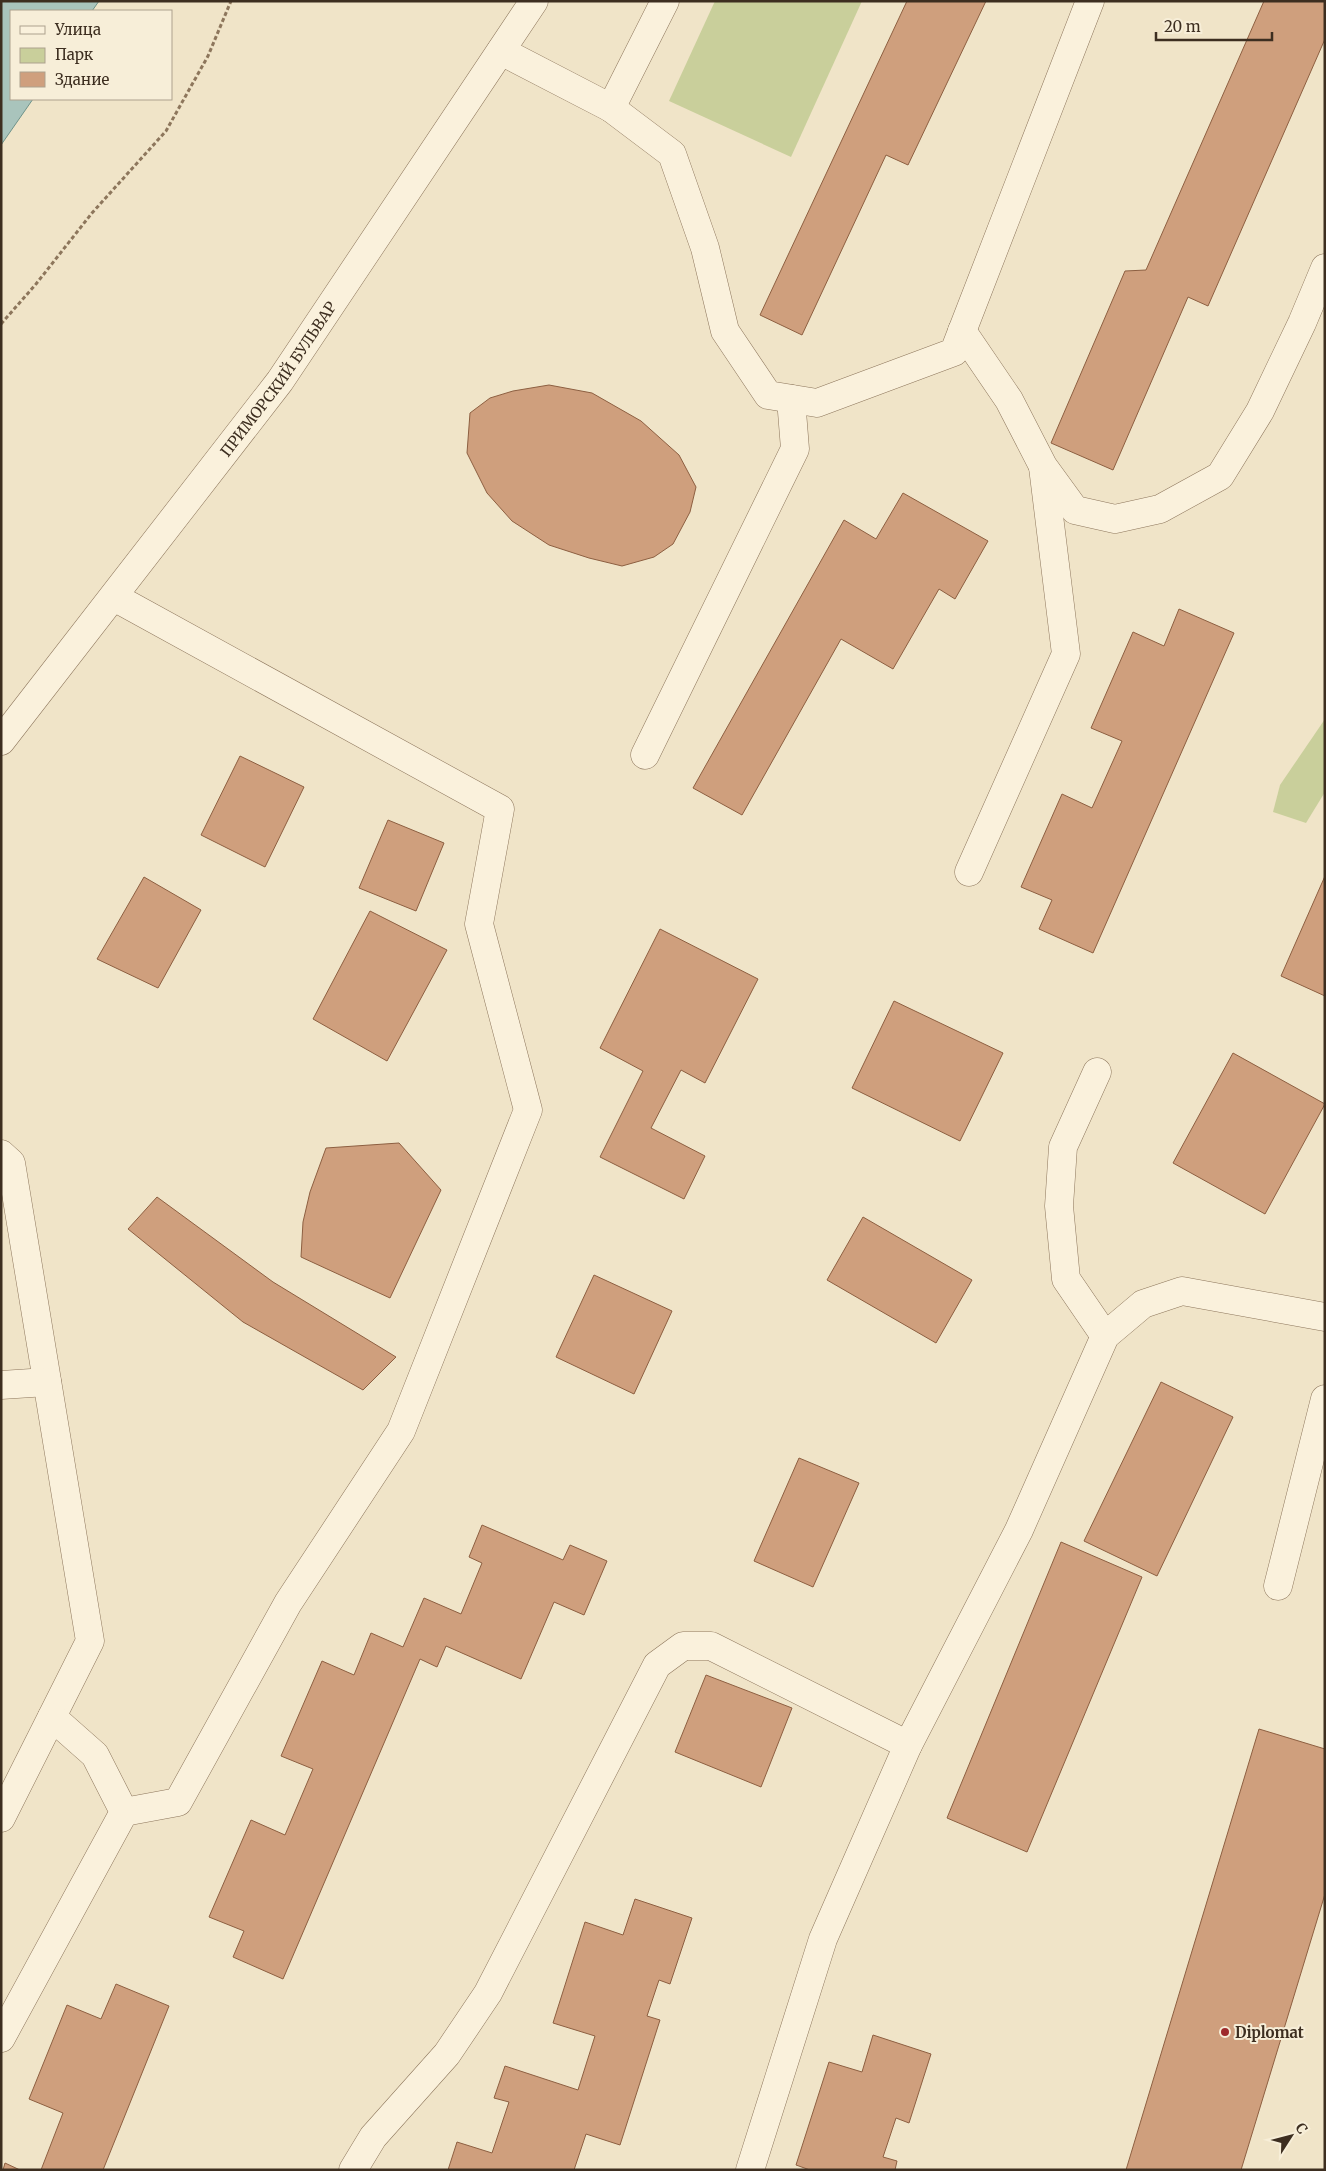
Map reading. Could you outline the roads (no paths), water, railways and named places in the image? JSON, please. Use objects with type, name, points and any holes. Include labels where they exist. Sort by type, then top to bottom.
[{"type":"street","name":"ПРИМОРСКИЙ БУЛЬВАР","points":[[1,741],[280,382],[460,109],[534,1]]},
{"type":"street","points":[[611,108],[665,1]]},
{"type":"street","points":[[501,51],[611,108],[672,154],[705,248],[725,331],[768,395],[817,403],[954,352],[1090,1]]},
{"type":"street","points":[[962,331],[1009,400],[1043,466],[1075,510],[1115,519],[1160,509],[1220,476],[1260,411],[1302,323],[1325,268]]},
{"type":"street","points":[[645,755],[795,449],[791,399]]},
{"type":"street","points":[[969,872],[1066,654],[1043,466]]},
{"type":"street","points":[[114,597],[500,808],[479,924],[528,1110],[401,1431],[288,1603],[178,1802],[124,1812]]},
{"type":"street","points":[[1097,1072],[1063,1147],[1059,1206],[1066,1278],[1105,1336]]},
{"type":"street","points":[[1,1154],[11,1163],[90,1641],[1,1818]]},
{"type":"street","points":[[750,2170],[823,1939],[908,1745],[1019,1530],[1105,1336],[1143,1304],[1182,1291],[1325,1317]]},
{"type":"street","points":[[1,1384],[47,1382]]},
{"type":"street","points":[[1278,1586],[1325,1399]]},
{"type":"street","points":[[353,2170],[373,2137],[446,2054],[488,1993],[657,1665],[683,1646],[711,1646],[908,1745]]},
{"type":"street","points":[[52,1717],[95,1754],[124,1812]]},
{"type":"street","points":[[1,2038],[124,1812]]},
{"type":"water","points":[[1,1],[99,1],[93,10],[10,10],[10,100],[32,100],[1,145]]},
{"type":"place","name":"Diplomat","points":[[1225,2032]]}]
